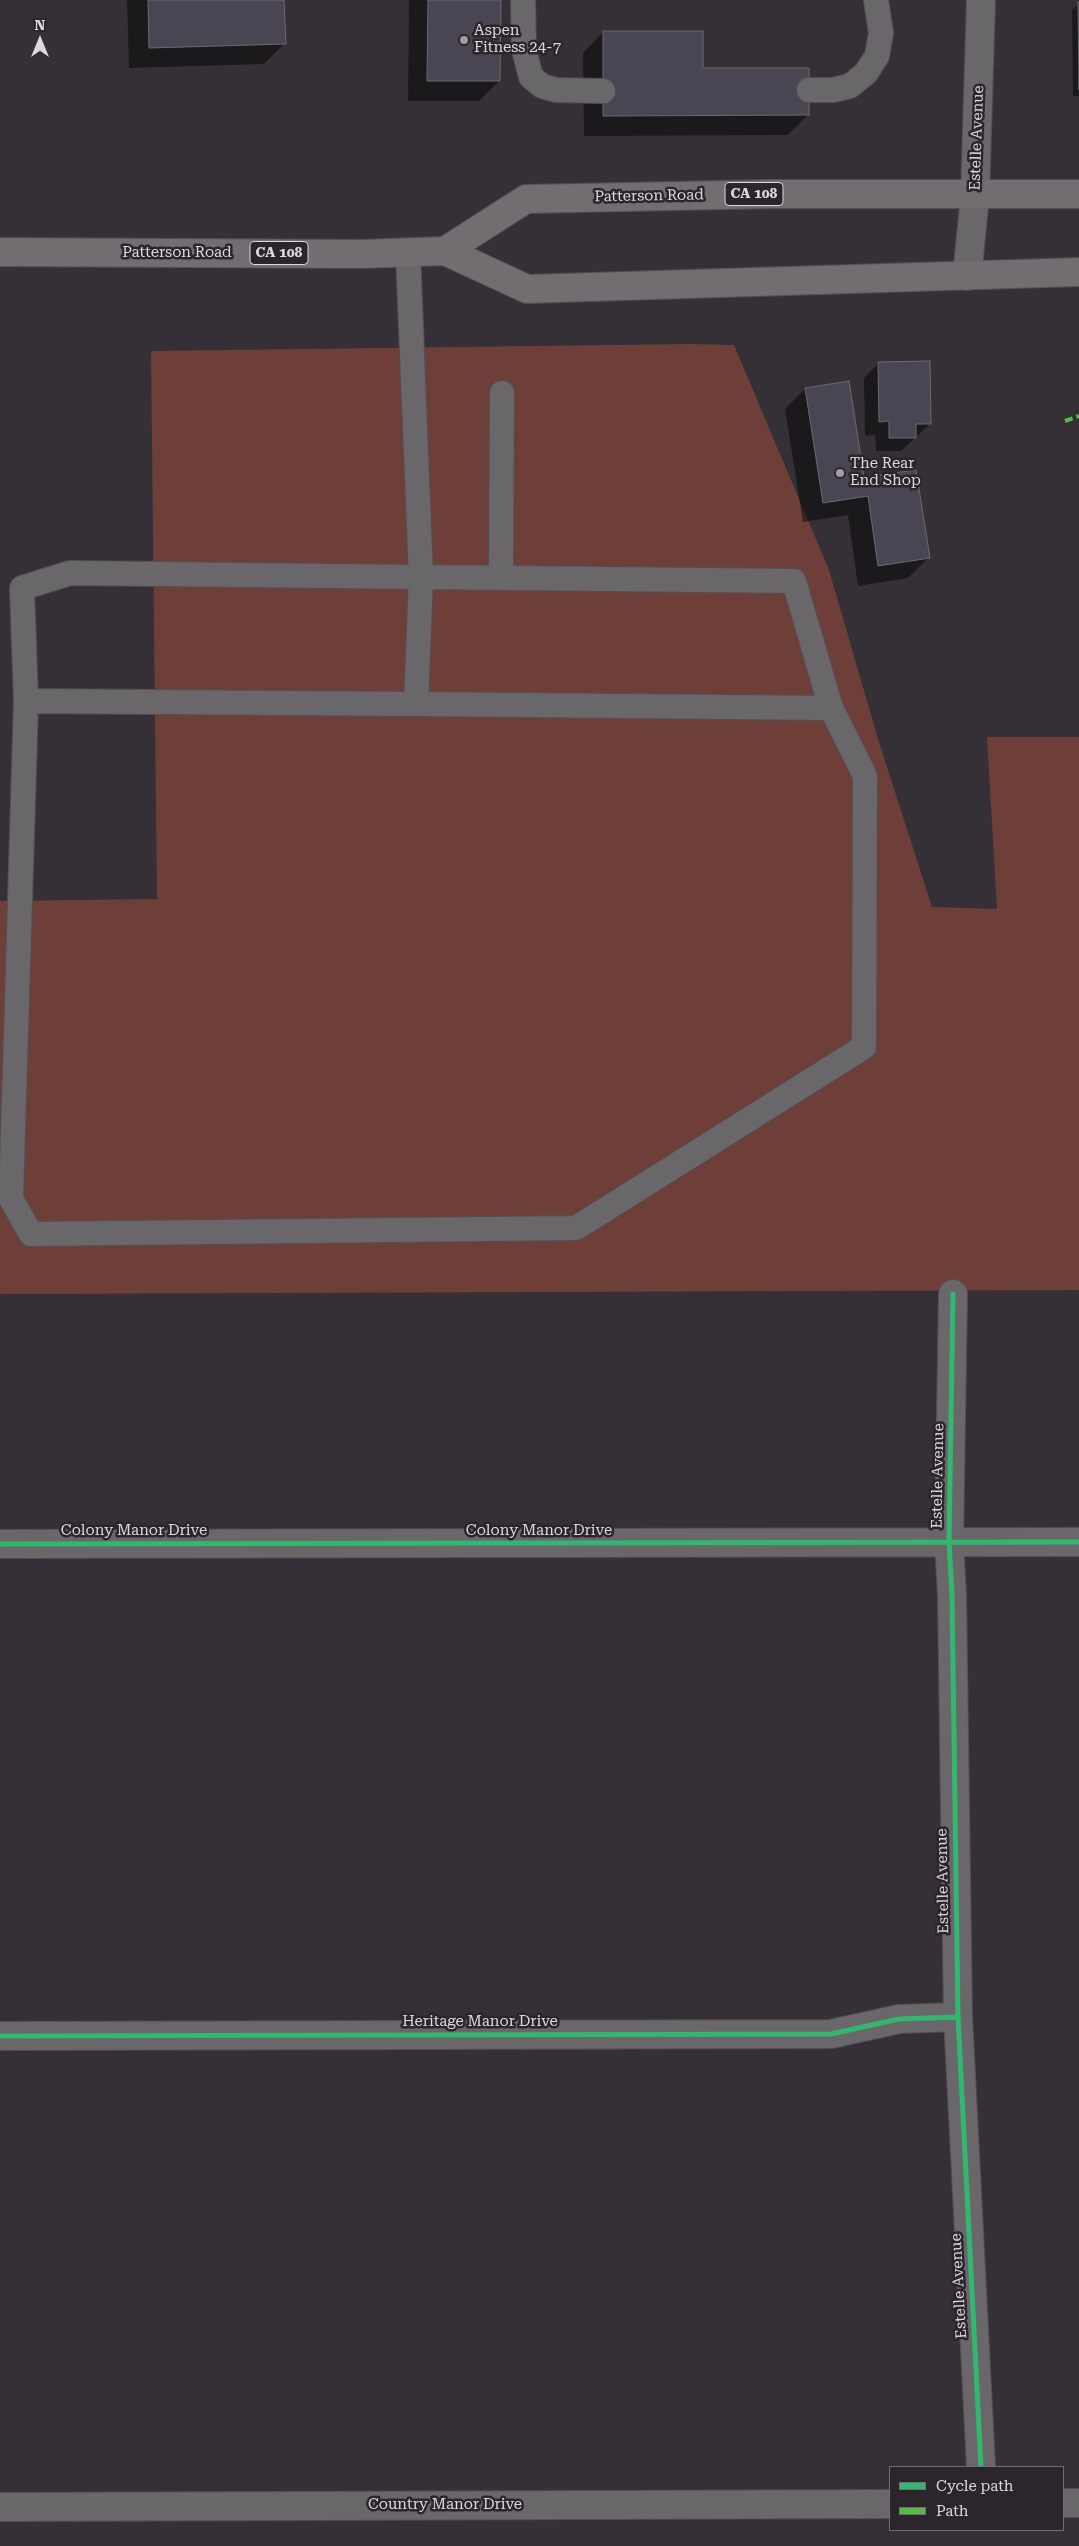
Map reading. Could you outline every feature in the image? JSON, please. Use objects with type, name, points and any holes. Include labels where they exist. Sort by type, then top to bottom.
[{"type":"main road","name":"Patterson Road","points":[[445,252],[526,199],[773,194],[975,196],[1079,194]]},
{"type":"main road","name":"Patterson Road","points":[[0,252],[445,252],[527,289],[1079,272]]},
{"type":"street","name":"Estelle Avenue","points":[[967,276],[975,196],[982,0]]},
{"type":"street","name":"Estelle Avenue","points":[[953,1294],[949,1542],[952,1595],[958,2017],[981,2466]]},
{"type":"street","name":"Colony Manor Drive","points":[[0,1544],[1079,1542]]},
{"type":"street","name":"Heritage Manor Drive","points":[[0,2036],[831,2034],[898,2019],[958,2017]]},
{"type":"street","points":[[1064,2503],[1079,2503]]},
{"type":"street","name":"Country Manor Drive","points":[[0,2507],[889,2504]]},
{"type":"lane","points":[[523,0],[524,50],[531,77],[542,86],[556,90],[603,91]]},
{"type":"lane","points":[[809,90],[834,90],[850,86],[866,73],[877,56],[880,33],[876,0]]},
{"type":"lane","points":[[408,253],[421,577],[416,704]]},
{"type":"lane","points":[[501,578],[502,393]]},
{"type":"lane","points":[[70,573],[421,577],[794,581],[831,708],[865,776],[864,1047],[576,1228],[31,1234],[11,1199],[26,701],[22,588],[70,573]]},
{"type":"lane","points":[[26,701],[831,708]]},
{"type":"shaded area","points":[[734,345],[829,570],[878,739],[932,907],[997,909],[987,737],[1079,737],[1079,1290],[0,1294],[0,901],[157,899],[151,351]]},
{"type":"building","points":[[148,0],[284,0],[286,44],[149,48]]},
{"type":"building","name":"Aspen Fitness 24-7","points":[[428,0],[501,0],[500,81],[427,81]]},
{"type":"building","points":[[1078,2],[1079,2],[1079,90]]},
{"type":"building","points":[[603,31],[703,31],[703,68],[809,68],[809,115],[603,116]]},
{"type":"building","name":"The Rear End Shop","points":[[930,361],[931,424],[916,424],[916,438],[889,438],[889,421],[879,422],[878,362]]},
{"type":"building","name":"The Rear End Shop","points":[[849,381],[864,477],[916,470],[930,558],[878,566],[868,496],[823,503],[805,388]]},
{"type":"marked path","points":[[1065,421],[1079,416]]},
{"type":"cycle path","points":[[953,1294],[949,1542],[952,1595],[958,2017],[981,2466]]},
{"type":"cycle path","points":[[0,1544],[1079,1542]]},
{"type":"cycle path","points":[[0,2036],[831,2034],[899,2019],[958,2017]]},
{"type":"place","name":"Aspen Fitness 24-7","points":[[464,40]]},
{"type":"place","name":"The Rear End Shop","points":[[840,473]]}]
